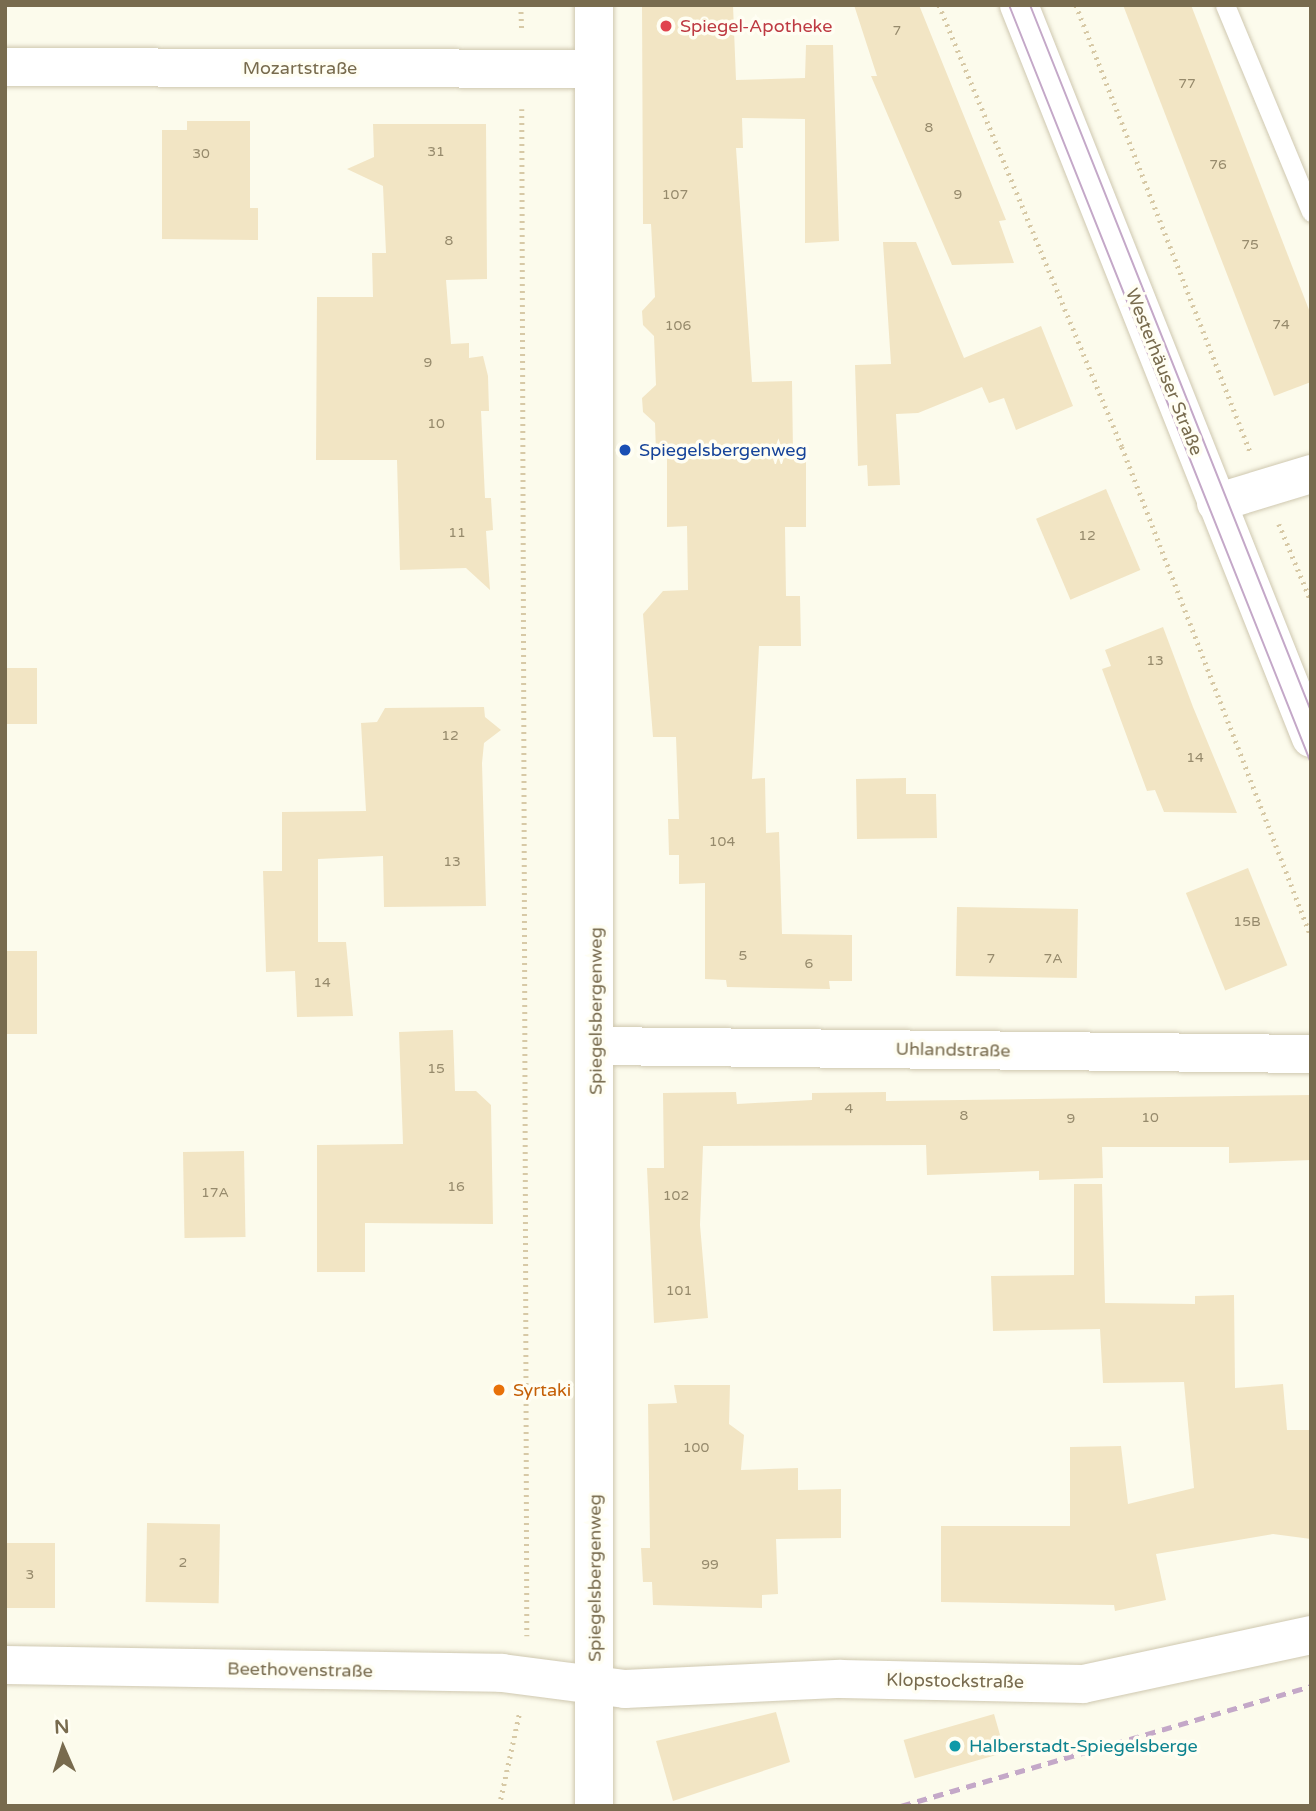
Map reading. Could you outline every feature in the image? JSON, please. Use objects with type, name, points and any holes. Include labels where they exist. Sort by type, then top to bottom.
[{"type":"street","name":"Spiegelsbergenweg","points":[[594,5],[594,1806]]},
{"type":"street","name":"Westerhäuser Straße","points":[[1019,5],[1311,738]]},
{"type":"street","name":"Mozartstraße","points":[[5,67],[594,69]]},
{"type":"street","points":[[1216,503],[1311,474]]},
{"type":"street","name":"Uhlandstraße","points":[[596,1046],[1311,1054]]},
{"type":"street","name":"Klopstockstraße","points":[[595,1684],[625,1689],[841,1679],[1083,1684],[1311,1635]]},
{"type":"street","name":"Beethovenstraße","points":[[5,1665],[527,1675],[595,1684]]},
{"type":"lane","points":[[1225,5],[1311,212]]},
{"type":"path","points":[[499,1806],[527,1675],[521,5]]},
{"type":"path","points":[[939,5],[1122,447],[1311,936]]},
{"type":"path","points":[[1076,5],[1311,601]]},
{"type":"building","points":[[642,5],[733,5],[736,80],[805,78],[806,45],[833,45],[839,241],[805,243],[805,119],[742,118],[743,148],[736,148],[752,382],[792,381],[793,453],[806,452],[806,527],[785,527],[786,596],[800,596],[801,646],[759,646],[752,779],[765,778],[766,833],[779,832],[782,934],[852,935],[852,981],[829,981],[830,989],[727,987],[726,980],[705,979],[705,883],[679,884],[679,855],[669,855],[668,819],[679,819],[676,737],[653,737],[643,614],[663,591],[688,590],[687,526],[667,527],[667,452],[656,452],[655,423],[643,412],[642,398],[656,385],[654,336],[643,325],[642,311],[655,297],[651,224],[643,224]]},
{"type":"building","points":[[854,5],[919,5],[1006,220],[999,221],[1014,263],[952,265],[871,76],[877,76]]},
{"type":"building","points":[[1123,5],[1191,5],[1311,315],[1311,382],[1274,396]]},
{"type":"building","points":[[187,121],[250,121],[250,208],[258,208],[258,240],[162,239],[162,130],[187,130]]},
{"type":"building","points":[[373,124],[486,124],[487,279],[446,280],[451,344],[469,343],[469,358],[483,356],[488,376],[489,411],[481,411],[485,498],[491,498],[493,530],[486,531],[490,590],[466,568],[400,570],[397,460],[316,460],[317,297],[373,297],[372,253],[386,253],[383,186],[347,169],[374,157]]},
{"type":"building","points":[[883,242],[916,242],[964,358],[1041,326],[1073,406],[1016,430],[1004,398],[989,403],[982,387],[918,413],[896,414],[900,485],[868,486],[867,465],[858,466],[855,365],[891,364]]},
{"type":"building","points":[[1106,489],[1140,570],[1070,600],[1036,519]]},
{"type":"building","points":[[1163,627],[1237,813],[1164,812],[1155,790],[1147,791],[1102,669],[1111,666],[1105,650]]},
{"type":"building","points":[[5,668],[37,668],[37,724],[5,724]]},
{"type":"building","points":[[484,707],[485,717],[501,730],[484,743],[482,763],[486,906],[384,907],[383,856],[318,859],[318,942],[346,942],[353,1016],[297,1017],[295,971],[266,972],[263,871],[282,871],[282,812],[366,811],[361,723],[377,722],[385,708]]},
{"type":"building","points":[[906,778],[906,794],[936,794],[937,838],[857,839],[856,779]]},
{"type":"building","points":[[1248,868],[1287,965],[1225,990],[1186,893]]},
{"type":"building","points":[[957,907],[1078,909],[1077,978],[956,976]]},
{"type":"building","points":[[5,951],[37,951],[37,1034],[5,1034]]},
{"type":"building","points":[[453,1030],[455,1091],[476,1091],[491,1105],[493,1224],[365,1223],[365,1272],[317,1272],[317,1145],[403,1144],[399,1032]]},
{"type":"building","points":[[736,1092],[737,1104],[812,1100],[812,1093],[886,1092],[886,1101],[1311,1095],[1311,1160],[1229,1163],[1229,1147],[1102,1147],[1103,1178],[1039,1180],[1039,1171],[927,1175],[926,1145],[703,1146],[700,1225],[708,1318],[654,1323],[647,1168],[664,1168],[663,1093]]},
{"type":"building","points":[[244,1151],[246,1237],[185,1238],[183,1152]]},
{"type":"building","points":[[1074,1184],[1102,1184],[1105,1303],[1195,1304],[1195,1296],[1234,1295],[1235,1388],[1283,1384],[1287,1430],[1311,1430],[1311,1539],[1273,1534],[1156,1554],[1166,1600],[1115,1611],[1114,1605],[941,1602],[941,1526],[1070,1526],[1070,1447],[1121,1446],[1128,1504],[1194,1488],[1184,1382],[1103,1383],[1100,1329],[993,1331],[991,1276],[1074,1275]]},
{"type":"building","points":[[674,1385],[730,1385],[729,1424],[744,1435],[741,1470],[798,1468],[798,1490],[841,1489],[841,1538],[776,1539],[778,1594],[762,1595],[762,1608],[653,1605],[652,1582],[643,1582],[641,1548],[650,1548],[648,1404],[677,1403]]},
{"type":"building","points":[[147,1523],[220,1524],[219,1603],[146,1602]]},
{"type":"building","points":[[5,1543],[55,1543],[55,1608],[5,1608]]},
{"type":"building","points":[[776,1712],[790,1762],[673,1801],[656,1741]]},
{"type":"building","name":"Halberstadt-Spiegelsberge","points":[[994,1714],[1005,1752],[915,1778],[904,1740]]},
{"type":"tram line","points":[[1009,5],[1311,763]]},
{"type":"tram line","points":[[1030,5],[1311,711]]},
{"type":"railway","points":[[901,1806],[1311,1686]]},
{"type":"place","name":"Spiegel-Apotheke","points":[[666,26]]},
{"type":"place","name":"Spiegelsbergenweg","points":[[625,450]]},
{"type":"place","name":"Syrtaki","points":[[499,1390]]},
{"type":"place","name":"Halberstadt-Spiegelsberge","points":[[955,1746]]}]
